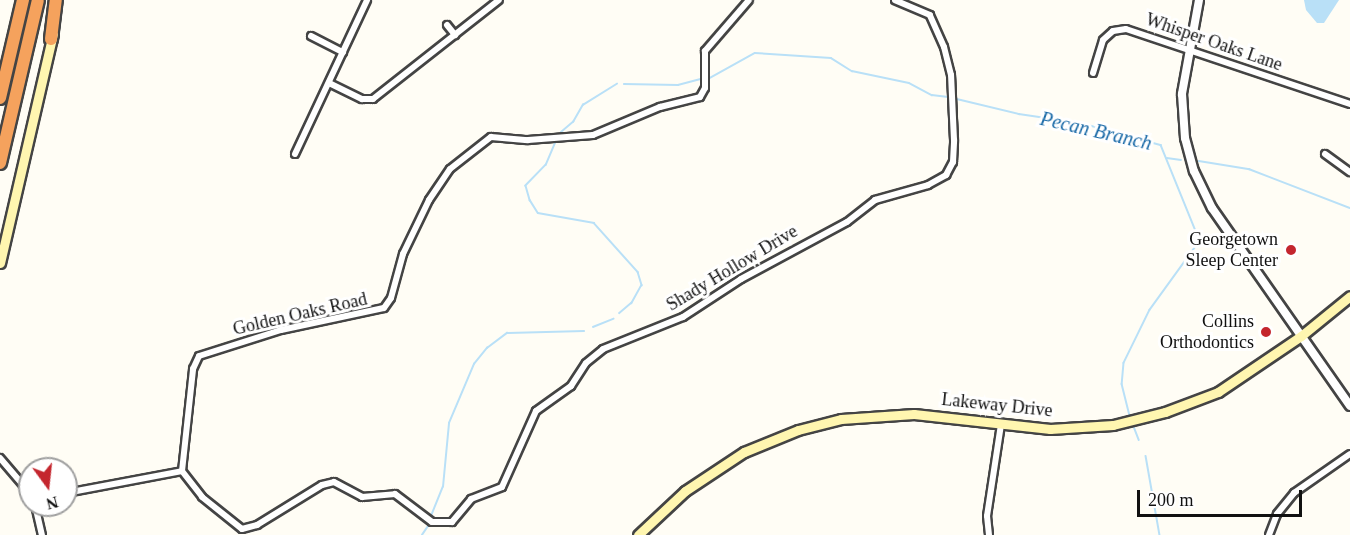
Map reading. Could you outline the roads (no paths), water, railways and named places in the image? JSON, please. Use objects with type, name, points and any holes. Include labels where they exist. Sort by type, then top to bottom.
[{"type":"highway","points":[[0,98],[23,0]]},
{"type":"highway","points":[[0,163],[38,0]]},
{"type":"highway","points":[[51,39],[56,0]]},
{"type":"main road","points":[[0,263],[62,0]]},
{"type":"main road","name":"Lakeway Drive","points":[[638,535],[705,476],[744,452],[798,430],[875,415],[914,414],[1050,429],[1118,424],[1142,419],[1218,392],[1301,336],[1350,296]]},
{"type":"street","points":[[296,154],[367,0]]},
{"type":"street","points":[[329,82],[362,99],[373,99],[499,0]]},
{"type":"street","name":"Golden Oaks Road","points":[[182,471],[193,369],[199,356],[281,330],[384,309],[391,298],[403,254],[429,200],[450,170],[491,137],[528,140],[593,135],[670,104],[700,97],[705,88],[705,51],[749,0]]},
{"type":"street","name":"Shady Hollow Drive","points":[[182,471],[202,497],[242,529],[257,525],[330,482],[362,496],[395,494],[437,524],[452,522],[471,499],[500,490],[536,411],[571,386],[586,363],[603,349],[683,317],[741,279],[847,222],[875,200],[928,185],[946,175],[954,154],[953,97],[942,38],[930,15],[895,0]]},
{"type":"street","points":[[1199,0],[1188,50],[1182,110],[1194,171],[1212,208],[1350,406]]},
{"type":"street","points":[[447,25],[456,35]]},
{"type":"street","name":"Whisper Oaks Lane","points":[[1093,73],[1103,40],[1122,29],[1350,104]]},
{"type":"street","points":[[311,36],[343,52]]},
{"type":"street","points":[[1325,154],[1350,172]]},
{"type":"street","points":[[989,535],[987,516],[1001,424]]},
{"type":"street","points":[[1269,535],[1289,498],[1350,454]]},
{"type":"street","points":[[0,458],[18,480]]},
{"type":"street","points":[[78,491],[182,471]]},
{"type":"street","points":[[38,517],[42,535]]},
{"type":"water","points":[[1304,0],[1339,0],[1324,23],[1317,23],[1306,10]]},
{"type":"waterway","name":"Pecan Branch","points":[[710,78],[755,53],[831,58],[852,71],[909,83],[932,95],[948,97]]},
{"type":"waterway","name":"Pecan Branch","points":[[624,84],[678,85],[700,79]]},
{"type":"waterway","name":"Pecan Branch","points":[[561,132],[573,122],[583,105],[617,84]]},
{"type":"waterway","name":"Pecan Branch","points":[[957,99],[1019,114],[1081,123],[1161,145],[1200,241],[1150,310],[1124,363],[1122,384],[1130,417]]},
{"type":"waterway","name":"Pecan Branch","points":[[556,142],[546,165],[526,186],[530,200],[538,213],[594,223],[638,272],[642,285],[632,303],[620,313]]},
{"type":"waterway","points":[[1167,158],[1181,160]]},
{"type":"waterway","points":[[1199,161],[1249,169],[1350,208]]},
{"type":"waterway","name":"Pecan Branch","points":[[593,327],[613,319]]},
{"type":"waterway","name":"Pecan Branch","points":[[431,516],[443,487],[449,423],[474,364],[487,348],[507,333],[584,331]]},
{"type":"waterway","name":"Pecan Branch","points":[[1133,424],[1139,440]]},
{"type":"waterway","name":"Pecan Branch","points":[[1146,456],[1160,535]]},
{"type":"waterway","name":"Pecan Branch","points":[[422,535],[428,526]]},
{"type":"place","name":"Georgetown Sleep Center","points":[[1291,250]]},
{"type":"place","name":"Collins Orthodontics","points":[[1266,332]]}]
